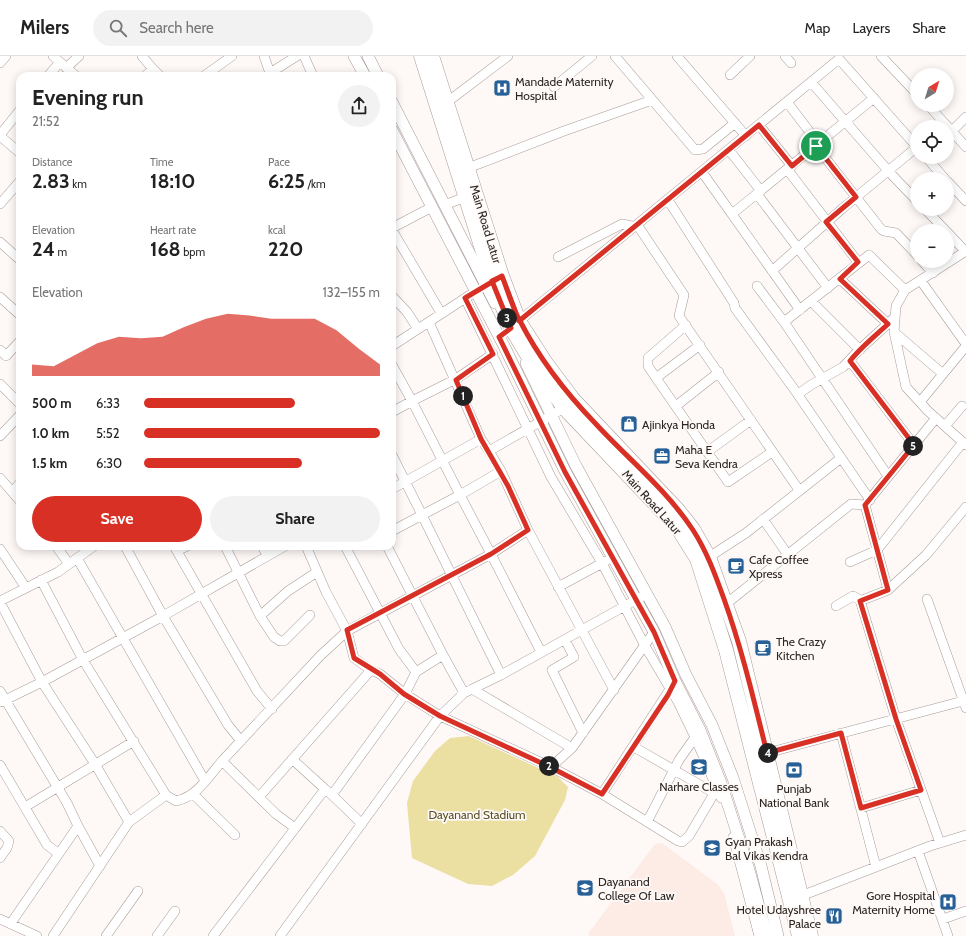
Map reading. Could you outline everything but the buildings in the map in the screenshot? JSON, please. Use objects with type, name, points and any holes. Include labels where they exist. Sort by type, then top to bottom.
[{"type":"main road","name":"Main Road Latur","points":[[421,56],[493,280],[513,326],[535,368],[564,408],[677,527],[697,559],[726,650],[799,936]]},
{"type":"main road","name":"Main Road Latur","points":[[432,56],[468,168],[493,280]]},
{"type":"main road","name":"Main Road Latur","points":[[513,326],[546,363],[573,399],[678,510],[693,529],[709,557],[739,640],[811,936]]},
{"type":"street","points":[[0,63],[6,56]]},
{"type":"street","points":[[51,72],[60,62],[79,56]]},
{"type":"street","points":[[142,56],[156,72]]},
{"type":"street","points":[[210,72],[232,56]]},
{"type":"street","points":[[264,56],[269,72]]},
{"type":"street","points":[[274,72],[297,56]]},
{"type":"street","points":[[304,56],[311,72]]},
{"type":"street","points":[[354,56],[363,72]]},
{"type":"street","points":[[368,56],[376,72]]},
{"type":"street","points":[[446,103],[508,56]]},
{"type":"street","points":[[554,87],[592,56]]},
{"type":"street","points":[[615,56],[695,150],[704,149],[735,123]]},
{"type":"street","points":[[677,56],[746,136]]},
{"type":"street","points":[[730,75],[750,56]]},
{"type":"street","points":[[881,56],[910,87]]},
{"type":"street","points":[[499,337],[637,226],[839,59],[910,139]]},
{"type":"street","points":[[60,62],[71,72]]},
{"type":"street","points":[[150,72],[153,69]]},
{"type":"street","points":[[812,82],[910,194]]},
{"type":"street","points":[[732,214],[874,98]]},
{"type":"street","points":[[468,168],[564,131],[652,100]]},
{"type":"street","points":[[787,102],[817,145],[881,229],[884,232],[896,232],[910,247]]},
{"type":"street","points":[[396,110],[444,205],[493,280],[552,416],[576,466],[648,593],[712,725],[733,778],[765,884],[778,936]]},
{"type":"street","points":[[16,115],[0,135],[16,149]]},
{"type":"street","points":[[954,129],[966,117]]},
{"type":"street","points":[[759,125],[826,222],[858,262]]},
{"type":"street","points":[[954,133],[966,147]]},
{"type":"street","points":[[396,138],[499,337],[565,472],[654,632],[673,685],[698,734],[754,886],[766,936]]},
{"type":"street","points":[[729,150],[828,288]]},
{"type":"street","points":[[772,270],[799,248],[826,222],[910,153]]},
{"type":"street","points":[[932,164],[939,172]]},
{"type":"street","points":[[702,172],[800,310]]},
{"type":"street","points":[[0,204],[16,186]]},
{"type":"street","points":[[954,188],[966,201]]},
{"type":"street","points":[[444,205],[466,197]]},
{"type":"street","points":[[668,200],[734,302],[735,308],[798,394],[841,458],[867,502],[877,550],[888,590]]},
{"type":"street","points":[[396,227],[432,207]]},
{"type":"street","points":[[931,216],[939,224]]},
{"type":"street","points":[[558,257],[622,224],[637,226],[684,295],[679,316],[799,490]]},
{"type":"street","points":[[396,236],[441,313]]},
{"type":"street","points":[[850,562],[877,550],[964,444],[906,387],[894,332],[896,306],[905,290],[966,251],[954,240]]},
{"type":"street","points":[[0,242],[16,256]]},
{"type":"street","points":[[784,322],[840,279],[858,262],[869,255],[905,290]]},
{"type":"street","points":[[928,268],[933,273]]},
{"type":"street","points":[[840,279],[888,324]]},
{"type":"street","points":[[396,343],[493,280]]},
{"type":"street","points":[[920,402],[966,345],[921,281]]},
{"type":"street","points":[[756,286],[784,322],[888,476]]},
{"type":"street","points":[[0,297],[16,311]]},
{"type":"street","points":[[465,298],[551,477],[602,563],[645,646],[673,685]]},
{"type":"street","points":[[396,300],[407,312],[418,329]]},
{"type":"street","points":[[811,301],[860,350]]},
{"type":"street","points":[[798,394],[843,367],[895,317]]},
{"type":"street","points":[[429,322],[481,439],[500,471],[528,530],[614,690]]},
{"type":"street","points":[[686,325],[648,358],[648,366],[656,378],[728,482],[772,452]]},
{"type":"street","points":[[894,332],[943,374]]},
{"type":"street","points":[[0,350],[6,356],[16,345]]},
{"type":"street","points":[[656,378],[700,345]]},
{"type":"street","points":[[396,410],[456,380],[493,354]]},
{"type":"street","points":[[850,361],[914,445]]},
{"type":"street","points":[[396,372],[443,460],[540,652]]},
{"type":"street","points":[[676,406],[719,372]]},
{"type":"street","points":[[0,384],[16,400]]},
{"type":"street","points":[[945,426],[962,406]]},
{"type":"street","points":[[489,451],[564,408]]},
{"type":"street","points":[[726,604],[851,504],[867,502],[936,418]]},
{"type":"street","points":[[0,436],[16,419]]},
{"type":"street","points":[[707,452],[750,420]]},
{"type":"street","points":[[396,487],[481,439]]},
{"type":"street","points":[[709,557],[746,533],[841,458]]},
{"type":"street","points":[[396,462],[501,675]]},
{"type":"street","points":[[396,529],[460,495],[500,471]]},
{"type":"street","points":[[0,478],[16,497]]},
{"type":"street","points":[[12,492],[16,488]]},
{"type":"street","points":[[860,601],[888,590],[926,555],[966,507]]},
{"type":"street","points":[[763,519],[788,555]]},
{"type":"street","points":[[41,580],[83,660],[166,795],[176,801],[193,794],[206,781],[222,761],[320,656],[347,630],[491,554],[528,530]]},
{"type":"street","points":[[0,549],[26,588]]},
{"type":"street","points":[[59,550],[69,564]]},
{"type":"street","points":[[88,550],[69,564],[41,580],[2,598],[42,682],[95,764],[130,822]]},
{"type":"street","points":[[127,550],[163,616],[224,719],[241,741]]},
{"type":"street","points":[[177,550],[257,691],[272,709]]},
{"type":"street","points":[[227,550],[260,616],[274,637],[280,641],[284,640],[310,615]]},
{"type":"street","points":[[264,550],[267,555]]},
{"type":"street","points":[[3,701],[124,638],[277,550]]},
{"type":"street","points":[[308,550],[317,572],[347,630],[354,658],[371,670],[380,674],[404,694],[440,716],[550,767],[602,794],[682,842],[689,836],[717,788]]},
{"type":"street","points":[[347,550],[399,649],[416,672]]},
{"type":"street","points":[[389,550],[443,655],[468,691],[572,748]]},
{"type":"street","points":[[77,558],[206,781]]},
{"type":"street","points":[[558,587],[614,558]]},
{"type":"street","points":[[260,616],[288,591],[317,572]]},
{"type":"street","points":[[280,936],[440,716],[468,691],[501,675],[648,593]]},
{"type":"street","points":[[836,606],[854,596],[860,601],[896,719],[940,843]]},
{"type":"street","points":[[767,753],[896,719],[965,703],[927,599]]},
{"type":"street","points":[[550,767],[572,748],[654,632]]},
{"type":"street","points":[[564,640],[574,657],[552,670],[583,733]]},
{"type":"street","points":[[213,936],[295,828],[328,792],[404,694],[416,672],[443,655]]},
{"type":"street","points":[[259,797],[371,670]]},
{"type":"street","points":[[602,794],[673,685]]},
{"type":"street","points":[[0,690],[3,701],[57,786],[100,866]]},
{"type":"street","points":[[841,733],[876,867]]},
{"type":"street","points":[[647,822],[674,770],[698,734]]},
{"type":"street","points":[[25,807],[57,786],[134,741]]},
{"type":"street","points":[[634,747],[674,770],[717,788]]},
{"type":"street","points":[[292,759],[362,824]]},
{"type":"street","points":[[222,761],[276,814],[295,828]]},
{"type":"street","points":[[0,765],[47,845],[58,853]]},
{"type":"street","points":[[717,788],[746,883],[759,936]]},
{"type":"street","points":[[861,808],[921,790]]},
{"type":"street","points":[[193,794],[235,835]]},
{"type":"street","points":[[53,936],[130,822],[166,795]]},
{"type":"street","points":[[37,936],[4,923],[78,826]]},
{"type":"street","points":[[0,831],[9,841],[7,848],[0,858]]},
{"type":"street","points":[[801,896],[918,851],[966,835]]},
{"type":"street","points":[[918,851],[948,936]]},
{"type":"street","points":[[754,886],[765,884]]},
{"type":"street","points":[[106,936],[138,891]]},
{"type":"street","points":[[157,936],[174,911]]},
{"type":"street","points":[[943,919],[966,911]]},
{"type":"shaded area","points":[[662,843],[717,884],[724,893],[735,936],[590,936],[588,934],[655,844]]},
{"type":"green space","name":"Dayanand Stadium","points":[[469,736],[558,777],[568,787],[565,800],[535,856],[513,875],[492,886],[468,884],[412,858],[407,803],[413,781],[435,751],[450,738]]},
{"type":"place","name":"Mandade Maternity Hospital","points":[[502,88]]},
{"type":"place","name":"Ajinkya Honda","points":[[629,424]]},
{"type":"place","name":"Maha E Seva Kendra","points":[[662,456]]},
{"type":"place","name":"Cafe Coffee Xpress","points":[[736,566]]},
{"type":"place","name":"The Crazy Kitchen","points":[[763,648]]},
{"type":"place","name":"Narhare Classes","points":[[699,767]]},
{"type":"place","name":"Punjab National Bank","points":[[794,770]]},
{"type":"place","name":"Gyan Prakash Bal Vikas Kendra","points":[[712,848]]},
{"type":"place","name":"Dayanand College Of Law","points":[[585,888]]},
{"type":"place","name":"Gore Hospital Maternity Home","points":[[948,902]]},
{"type":"place","name":"Hotel Udayshree Palace","points":[[834,916]]},
{"type":"route","points":[[816,146],[792,166],[759,125],[636,227],[519,321],[502,276],[485,284],[465,298],[493,354],[456,380],[481,439],[508,486],[528,530],[491,554],[347,630],[354,658],[371,670],[380,674],[404,694],[440,716],[550,767],[602,794],[668,695],[675,681],[654,632],[565,472],[499,337],[511,328],[492,281],[502,276],[510,297],[519,321],[546,363],[573,399],[595,424],[643,472],[678,510],[693,529],[709,557],[739,640],[767,753],[841,733],[861,808],[921,790],[896,719],[860,601],[888,590],[865,505],[914,445],[850,361],[857,352],[868,344],[888,324],[840,279],[858,262],[826,222],[856,197],[816,146]]}]
